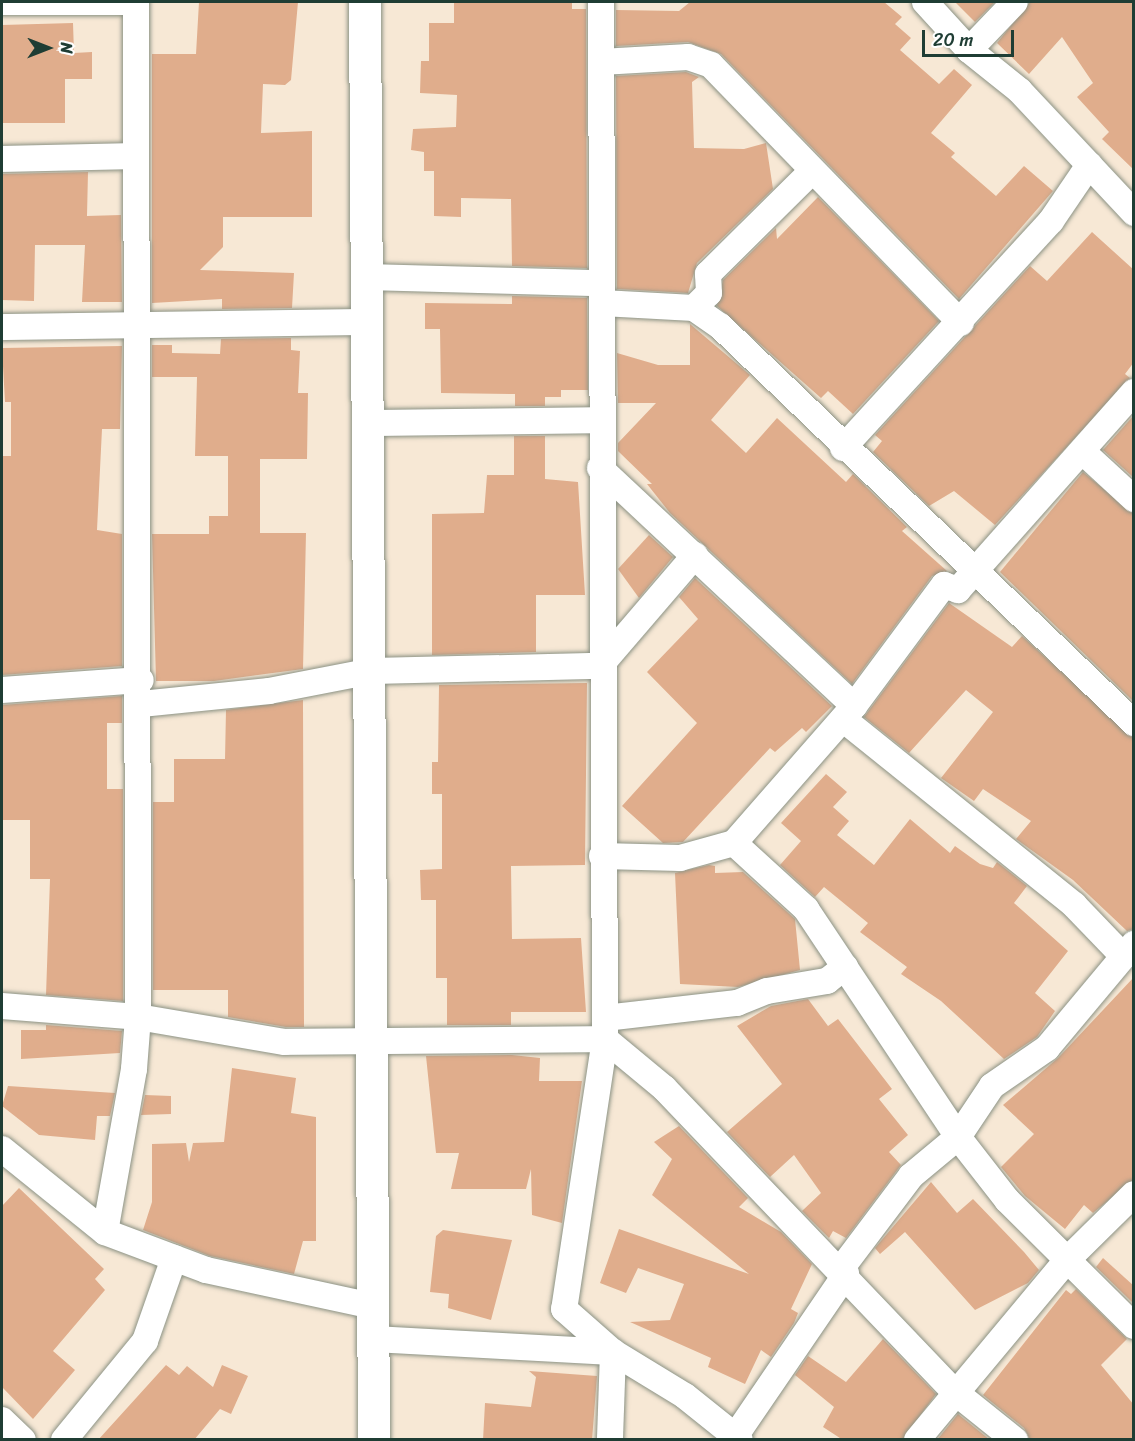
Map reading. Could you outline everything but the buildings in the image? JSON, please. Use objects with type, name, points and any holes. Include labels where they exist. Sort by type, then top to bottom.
[{"type":"street","points":[[2,2],[136,2],[135,156],[141,692],[138,1017],[134,1069],[105,1232]]},
{"type":"street","points":[[365,2],[366,322],[372,671],[374,1440]]},
{"type":"street","points":[[600,468],[695,555],[848,713],[1128,950],[1047,1048],[992,1086],[958,1137],[911,1176],[844,1272],[737,1438],[685,1396],[613,1352],[564,1308],[605,1029],[600,666],[600,468],[601,420],[601,2]]},
{"type":"street","points":[[925,2],[969,50],[1020,91],[1134,213]]},
{"type":"street","points":[[969,50],[1015,2]]},
{"type":"street","points":[[601,62],[699,57],[961,322]]},
{"type":"street","points":[[2,159],[135,156]]},
{"type":"street","points":[[843,448],[961,322],[1051,221],[1089,165]]},
{"type":"street","points":[[694,308],[709,293],[708,274],[813,171]]},
{"type":"street","points":[[366,277],[601,293],[694,308],[742,343],[843,448],[1134,723]]},
{"type":"street","points":[[2,327],[366,322]]},
{"type":"street","points":[[602,856],[680,858],[734,843],[848,713],[944,585],[958,590],[1134,392]]},
{"type":"street","points":[[368,423],[601,420]]},
{"type":"street","points":[[1082,451],[1134,499]]},
{"type":"street","points":[[2,690],[269,691],[372,671],[600,666],[695,555]]},
{"type":"street","points":[[734,843],[806,909],[958,1137],[1065,1261],[1134,1326]]},
{"type":"street","points":[[2,1006],[138,1017],[285,1042],[373,1043],[605,1029],[737,1003],[767,991],[827,981],[845,967]]},
{"type":"street","points":[[605,1029],[844,1272],[955,1392],[1015,1440]]},
{"type":"street","points":[[2,1149],[105,1232],[174,1258],[373,1306]]},
{"type":"street","points":[[917,1440],[1065,1261],[1134,1194]]},
{"type":"street","points":[[64,1440],[145,1341],[174,1258]]},
{"type":"street","points":[[373,1339],[613,1352]]},
{"type":"street","points":[[610,1440],[613,1352]]},
{"type":"street","points":[[2,1420],[23,1440]]}]
